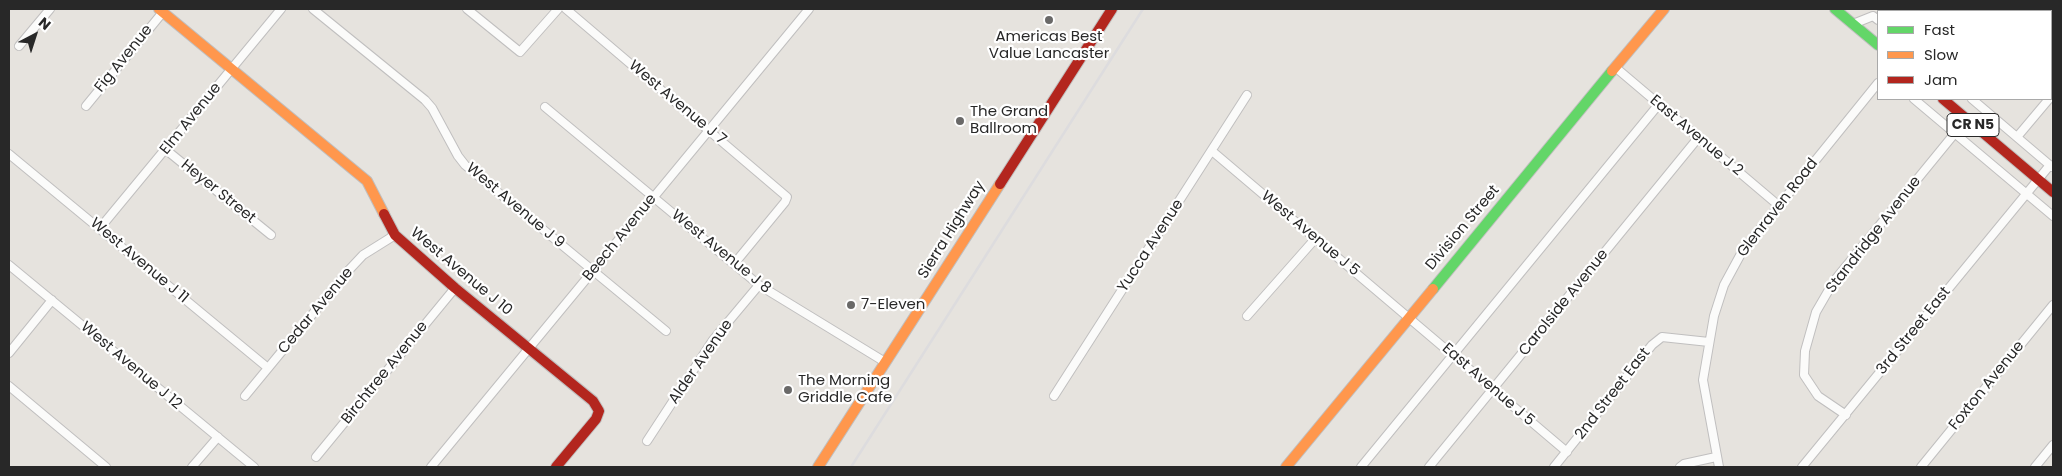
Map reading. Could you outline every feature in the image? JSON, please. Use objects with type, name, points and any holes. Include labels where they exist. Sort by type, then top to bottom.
[{"type":"main road","name":"Sierra Highway","points":[[818,467],[1112,9]]},
{"type":"main road","name":"Division Street","points":[[1286,467],[1664,9]]},
{"type":"main road","points":[[1835,9],[1877,44]]},
{"type":"main road","name":"West Avenue J 10","points":[[161,11],[367,181],[395,235],[455,288],[593,401],[599,411],[596,419],[556,467]]},
{"type":"main road","name":"CR N5","points":[[1943,100],[2053,192]]},
{"type":"street","points":[[19,46],[50,9]]},
{"type":"street","name":"Elm Avenue","points":[[100,228],[281,9]]},
{"type":"street","name":"West Avenue J 9","points":[[314,9],[425,100],[432,108],[458,156],[465,165],[592,272],[666,331]]},
{"type":"street","points":[[467,9],[520,52],[558,9]]},
{"type":"street","name":"West Avenue J 7","points":[[566,9],[787,196],[734,264]]},
{"type":"street","name":"Beech Avenue","points":[[431,467],[809,9]]},
{"type":"street","name":"Fig Avenue","points":[[86,106],[161,11]]},
{"type":"street","points":[[1853,24],[1873,16],[1877,19]]},
{"type":"street","name":"East Avenue J 2","points":[[1615,67],[1778,205]]},
{"type":"street","name":"Glenraven Road","points":[[1719,467],[1703,380],[1709,342],[1724,285],[1743,250],[1877,84]]},
{"type":"street","name":"Yucca Avenue","points":[[1054,396],[1247,95]]},
{"type":"street","points":[[1915,100],[2053,216]]},
{"type":"street","points":[[1973,100],[2052,166]]},
{"type":"street","points":[[2017,137],[2048,100]]},
{"type":"street","points":[[1361,467],[1659,104]]},
{"type":"street","name":"West Avenue J 8","points":[[545,108],[759,285],[885,362]]},
{"type":"street","name":"Standridge Avenue","points":[[1846,415],[1818,396],[1804,375],[1805,351],[1816,312],[1834,282],[1954,133]]},
{"type":"street","name":"Carolside Avenue","points":[[1429,467],[1698,138]]},
{"type":"street","name":"Heyer Street","points":[[165,149],[271,235]]},
{"type":"street","name":"West Avenue J 5","points":[[1212,151],[1314,239],[1409,317]]},
{"type":"street","name":"West Avenue J 11","points":[[9,154],[268,368]]},
{"type":"street","name":"3rd Street East","points":[[1802,467],[2038,179],[2052,166]]},
{"type":"street","name":"Cedar Avenue","points":[[245,396],[363,255],[395,235]]},
{"type":"street","points":[[1247,316],[1314,239]]},
{"type":"street","name":"West Avenue J 12","points":[[9,265],[254,467]]},
{"type":"street","name":"Alder Avenue","points":[[647,441],[712,340],[759,285]]},
{"type":"street","name":"Birchtree Avenue","points":[[316,457],[455,288]]},
{"type":"street","points":[[9,353],[52,300]]},
{"type":"street","name":"Foxton Avenue","points":[[1921,467],[2053,305]]},
{"type":"street","name":"East Avenue J 5","points":[[1409,317],[1567,452]]},
{"type":"street","name":"2nd Street East","points":[[1554,467],[1652,345],[1662,337],[1709,342]]},
{"type":"street","points":[[9,386],[106,467]]},
{"type":"street","points":[[192,467],[218,437]]},
{"type":"street","points":[[2035,467],[2053,445]]},
{"type":"street","points":[[1680,467],[1684,464],[1716,457]]},
{"type":"railway","points":[[851,467],[1143,9]]},
{"type":"traffic: fast","points":[[1835,9],[1877,44]]},
{"type":"traffic: fast","points":[[1433,289],[1612,71]]},
{"type":"traffic: slow","points":[[159,9],[367,181],[384,214]]},
{"type":"traffic: slow","points":[[1612,71],[1664,9]]},
{"type":"traffic: slow","points":[[818,467],[1000,184]]},
{"type":"traffic: slow","points":[[1286,467],[1433,289]]},
{"type":"traffic: jam","points":[[1000,184],[1112,9]]},
{"type":"traffic: jam","points":[[1944,100],[2053,192]]},
{"type":"traffic: jam","points":[[384,214],[395,235],[455,288],[593,401],[599,411],[596,419],[556,467]]},
{"type":"place","name":"Americas Best Value Lancaster","points":[[1049,20]]},
{"type":"place","name":"The Grand Ballroom","points":[[960,121]]},
{"type":"place","name":"7-Eleven","points":[[851,305]]},
{"type":"place","name":"The Morning Griddle Cafe","points":[[788,390]]}]
